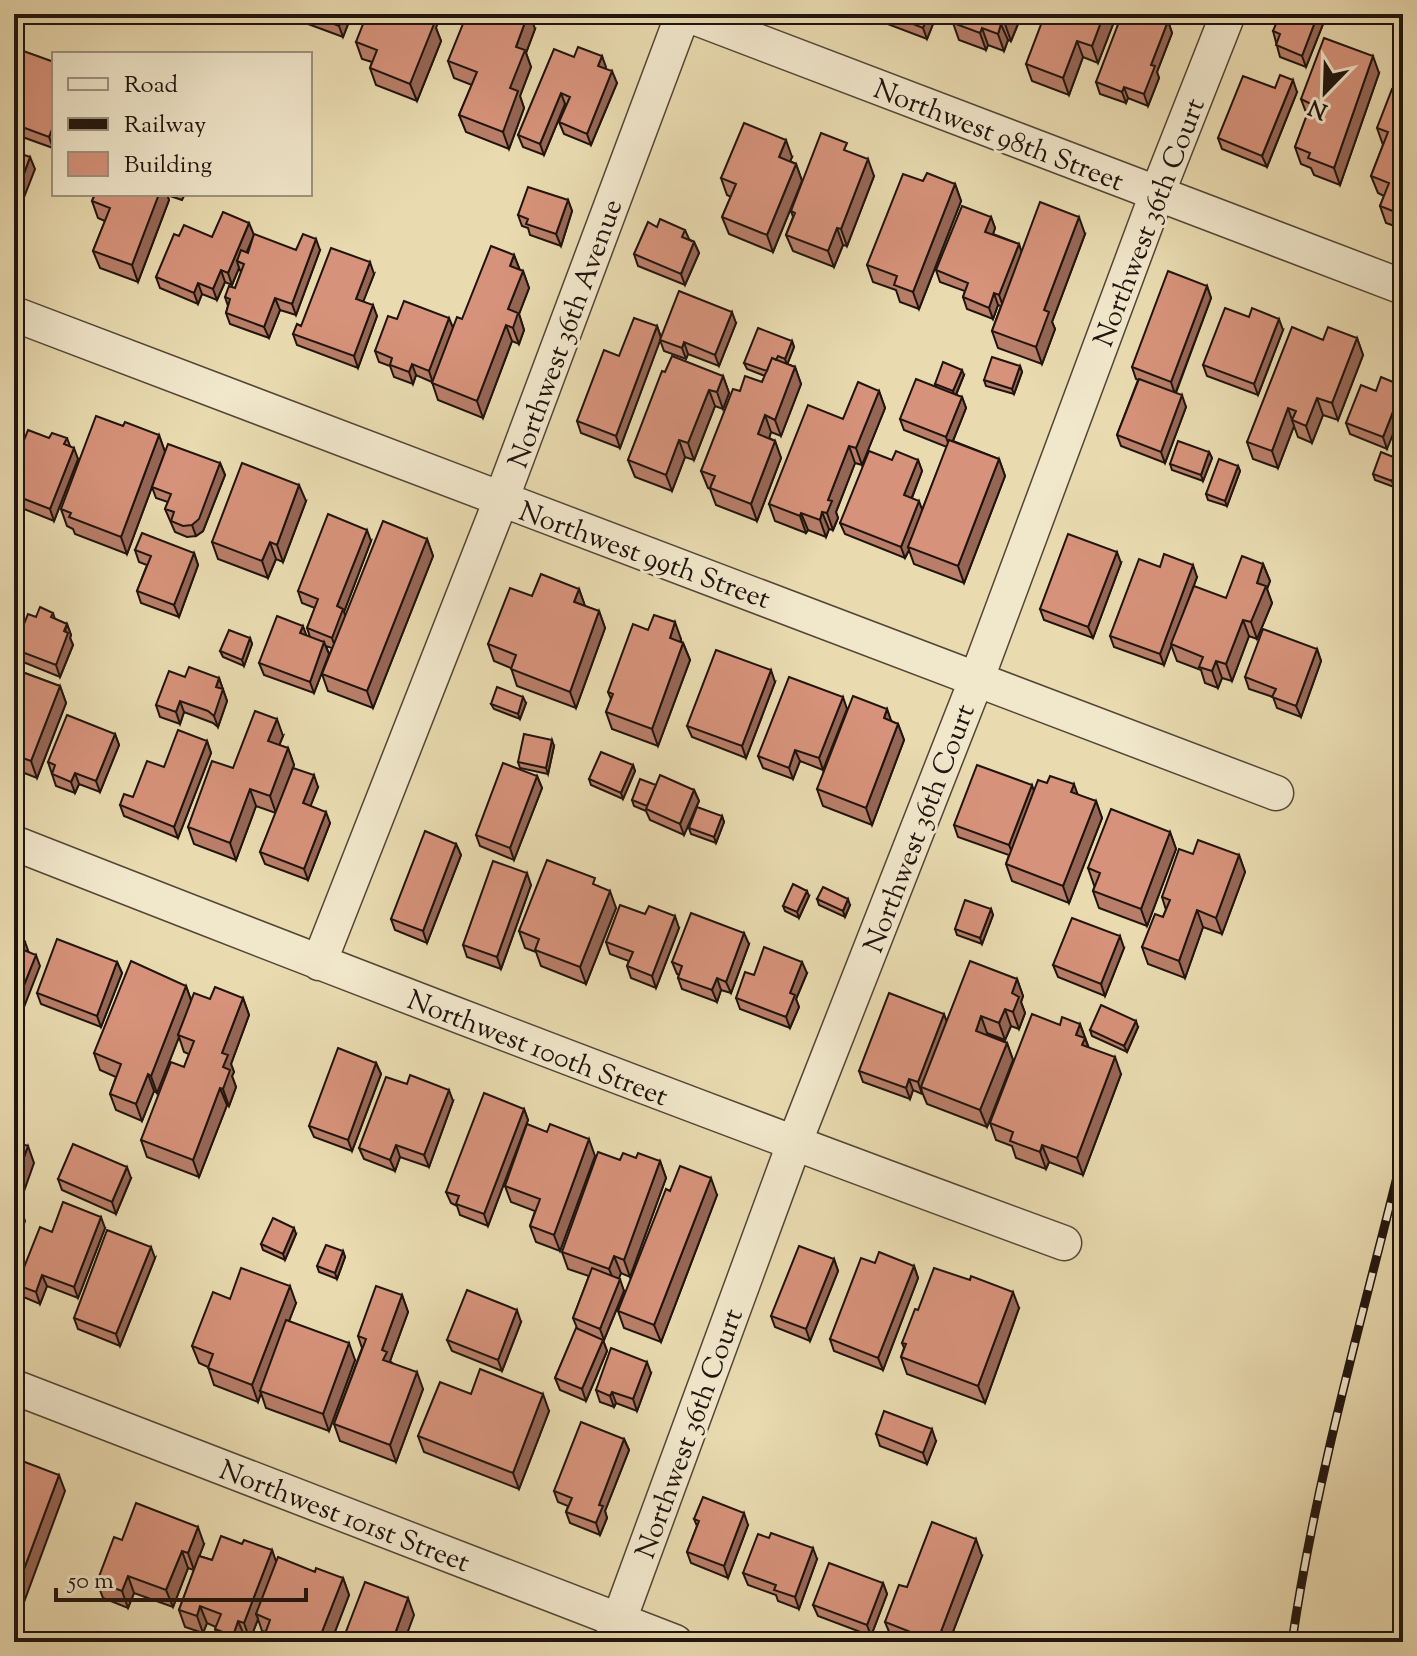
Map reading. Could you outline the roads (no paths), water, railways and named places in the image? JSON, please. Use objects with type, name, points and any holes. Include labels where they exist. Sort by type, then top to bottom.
[{"type":"street","name":"Northwest 98th Street","points":[[684,14],[1403,287]]},
{"type":"street","name":"Northwest 36th Avenue","points":[[319,963],[501,500],[684,14]]},
{"type":"street","name":"Northwest 36th Court","points":[[614,1632],[794,1144],[977,678],[1157,194],[1228,14]]},
{"type":"street","name":"Northwest 99th Street","points":[[14,314],[1276,793]]},
{"type":"street","name":"Northwest 100th Street","points":[[14,843],[794,1144],[1064,1243]]},
{"type":"street","name":"Northwest 101st Street","points":[[14,1387],[614,1632],[675,1642]]},
{"type":"railway","points":[[1292,1642],[1327,1457],[1403,1153]]}]
